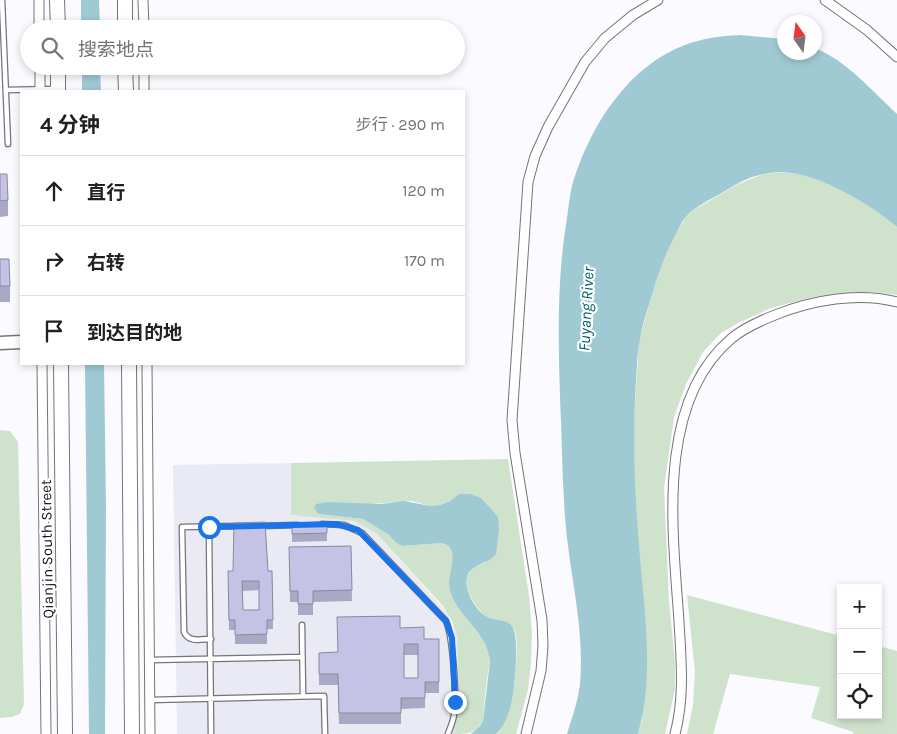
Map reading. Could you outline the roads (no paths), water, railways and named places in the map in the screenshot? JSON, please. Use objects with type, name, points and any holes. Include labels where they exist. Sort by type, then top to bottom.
[{"type":"main road","points":[[57,0],[58,20]]},
{"type":"main road","points":[[124,0],[125,20]]},
{"type":"main road","points":[[58,75],[58,90]]},
{"type":"main road","points":[[125,75],[126,90]]},
{"type":"main road","name":"Qianjin South Street","points":[[61,365],[66,734]]},
{"type":"main road","points":[[129,365],[132,734]]},
{"type":"street","points":[[39,0],[39,20]]},
{"type":"street","points":[[143,0],[144,20]]},
{"type":"street","points":[[526,734],[541,671],[543,646],[542,620],[515,453],[512,420],[528,182],[535,156],[548,126],[585,62],[605,38],[633,16],[658,0]]},
{"type":"street","points":[[825,0],[867,30],[897,57]]},
{"type":"street","points":[[40,75],[40,90]]},
{"type":"street","points":[[144,75],[144,90]]},
{"type":"street","points":[[675,734],[682,678],[674,539],[674,488],[677,444],[684,415],[694,388],[714,356],[732,338],[755,323],[780,313],[814,304],[841,300],[863,297],[883,298],[897,302]]},
{"type":"street","points":[[0,343],[20,342]]},
{"type":"street","points":[[42,365],[46,734]]},
{"type":"street","points":[[147,365],[150,734]]},
{"type":"lane","points":[[2,0],[8,144]]},
{"type":"lane","points":[[6,90],[58,90]]},
{"type":"lane","points":[[258,526],[307,524]]},
{"type":"lane","points":[[317,524],[344,525],[362,533],[446,621],[452,638],[455,702],[454,714],[448,734]]},
{"type":"lane","points":[[211,639],[190,640],[184,632],[182,527],[248,526]]},
{"type":"lane","points":[[209,527],[211,734]]},
{"type":"lane","points":[[302,625],[303,696]]},
{"type":"lane","points":[[149,660],[302,656]]},
{"type":"lane","points":[[150,700],[324,696],[325,734]]},
{"type":"water","points":[[81,0],[99,0],[100,20],[81,20]]},
{"type":"water","name":"Fuyang River","points":[[740,35],[777,38],[777,60],[822,60],[822,52],[859,77],[897,114],[897,227],[866,204],[831,185],[817,179],[789,172],[775,172],[745,180],[700,205],[682,221],[668,249],[657,279],[642,328],[638,355],[634,426],[638,536],[647,646],[646,691],[643,712],[638,734],[567,734],[578,697],[581,663],[579,621],[565,517],[559,352],[561,262],[573,184],[591,137],[615,99],[630,82],[665,54],[685,45],[726,36]]},
{"type":"water","points":[[82,75],[100,75],[101,90],[82,90]]},
{"type":"water","points":[[85,365],[104,365],[106,507],[105,734],[89,734]]},
{"type":"water","points":[[459,494],[470,494],[481,498],[498,517],[499,530],[496,554],[472,569],[467,577],[467,587],[471,599],[478,609],[490,618],[505,621],[511,625],[515,633],[516,663],[513,694],[507,718],[496,734],[471,734],[483,721],[490,661],[484,641],[459,609],[450,591],[452,556],[448,546],[442,543],[402,546],[389,535],[363,519],[318,514],[314,508],[316,504],[327,502],[381,504],[404,501],[430,506],[450,501]]}]
